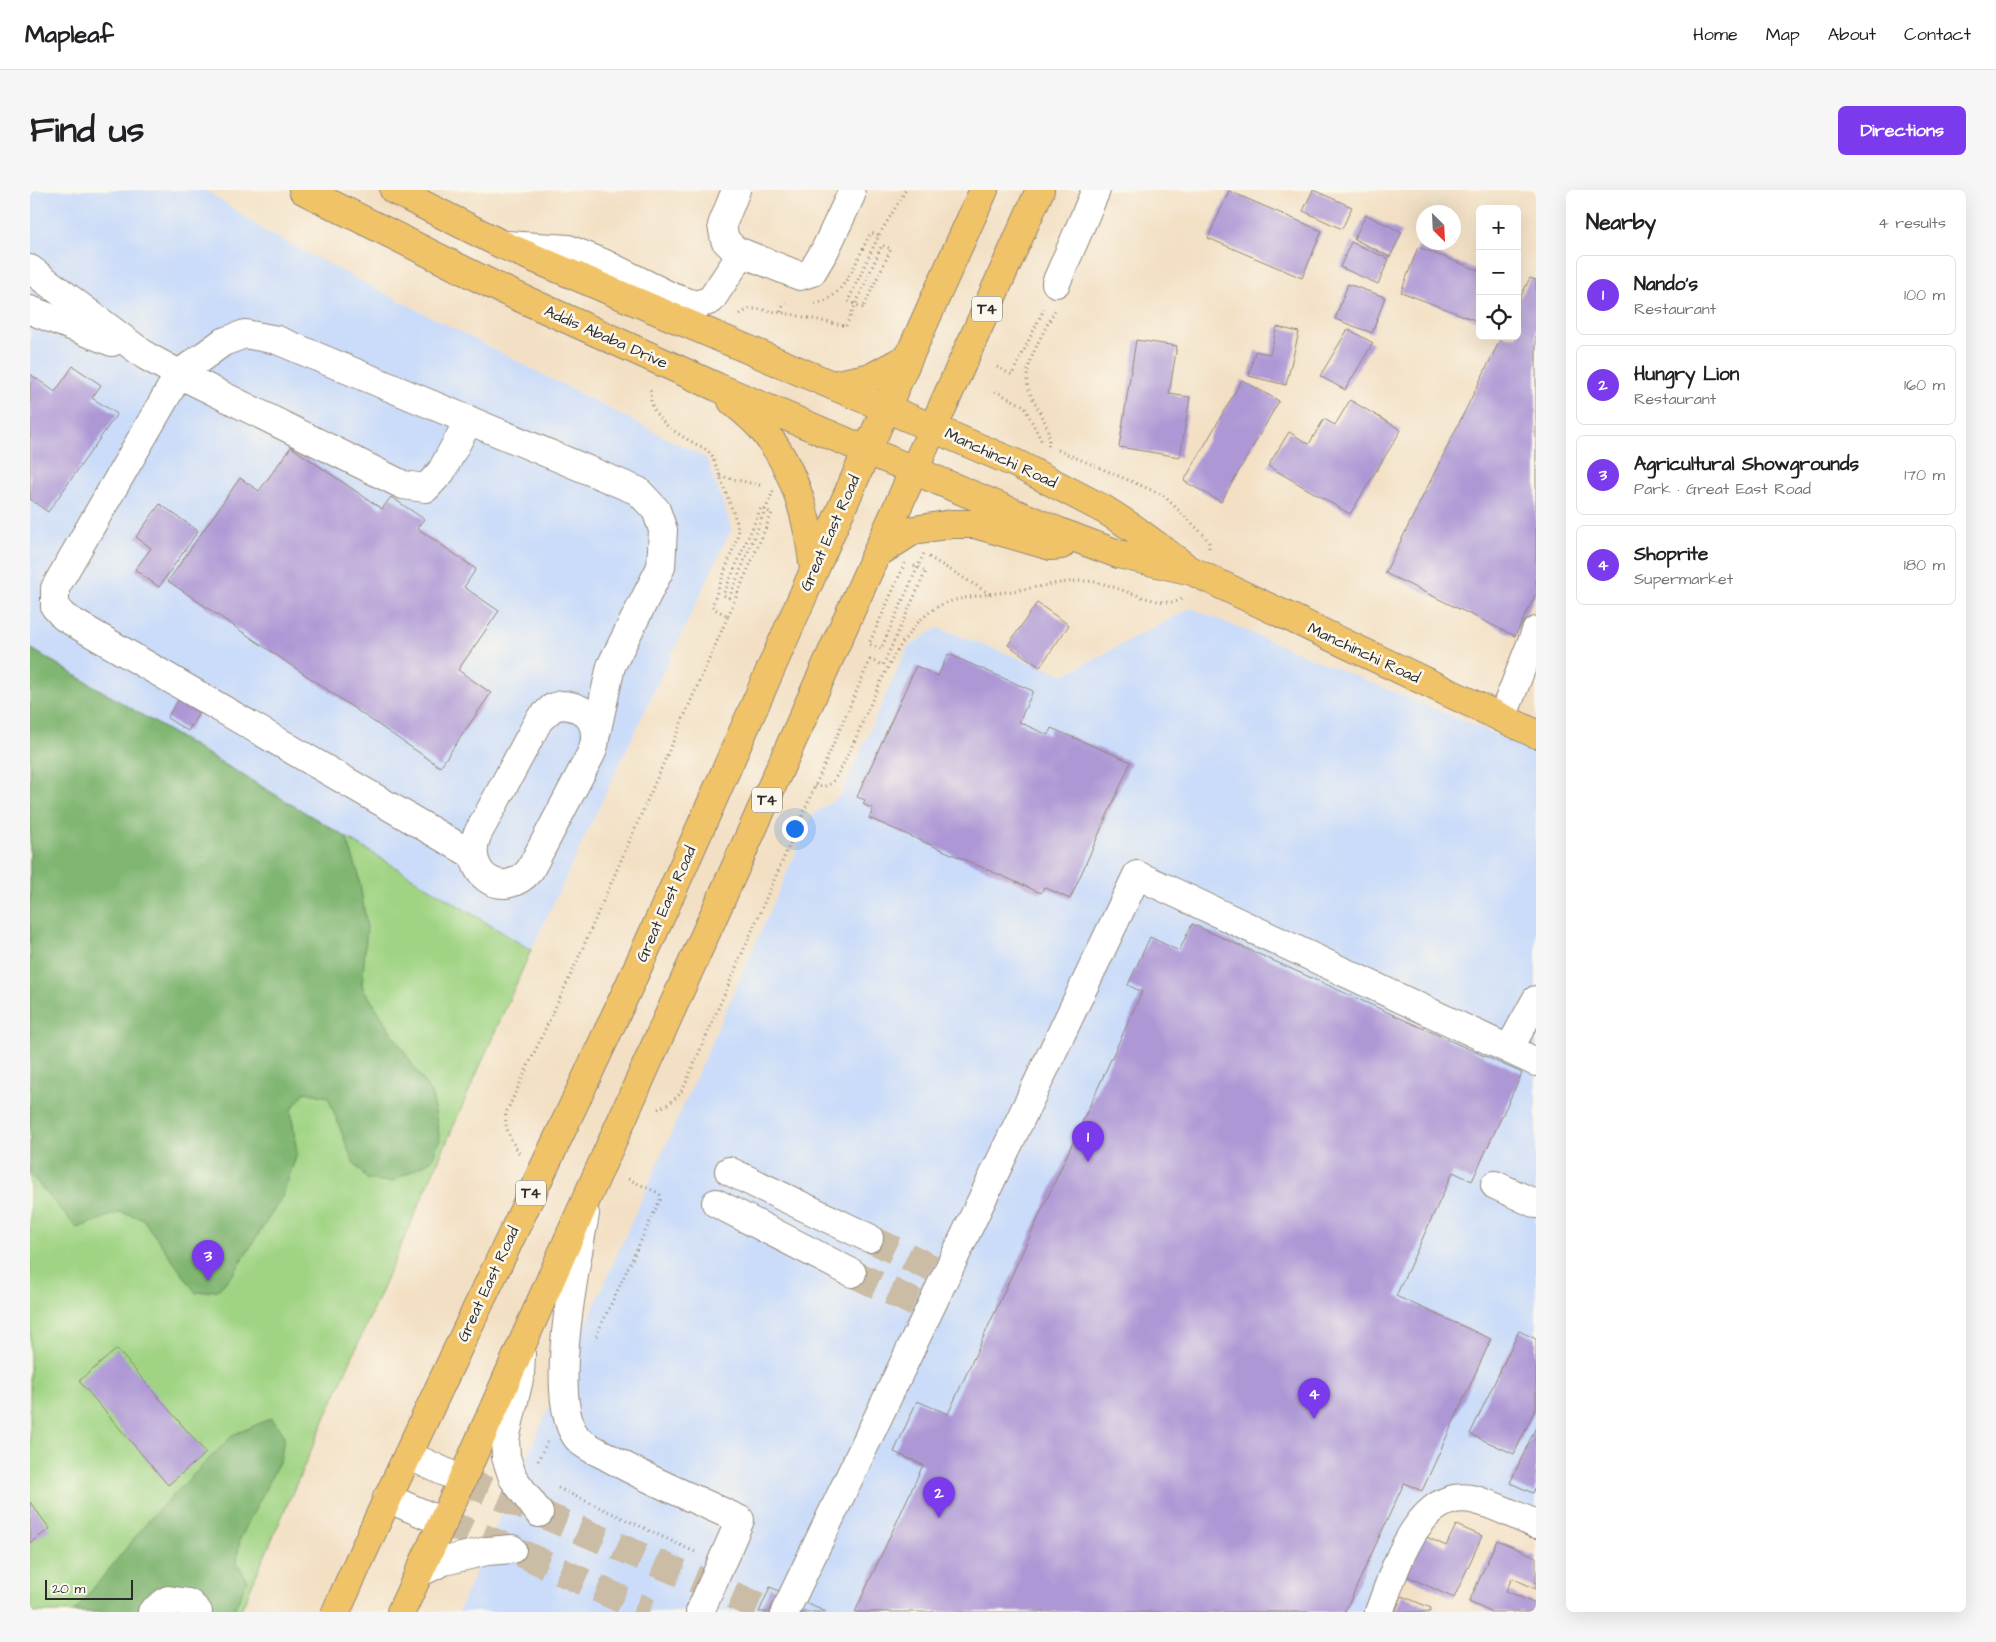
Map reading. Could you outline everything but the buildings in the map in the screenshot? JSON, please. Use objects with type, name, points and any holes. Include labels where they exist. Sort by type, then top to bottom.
[{"type":"main road","name":"Addis Ababa Drive","points":[[303,190],[500,289],[717,387],[915,471]]},
{"type":"main road","points":[[394,190],[504,245],[934,427]]},
{"type":"main road","name":"Great East Road","points":[[336,1612],[387,1498],[654,931],[885,407],[984,190]]},
{"type":"main road","name":"T4","points":[[401,1612],[462,1480],[588,1195],[1040,190]]},
{"type":"main road","points":[[833,385],[872,377],[908,358]]},
{"type":"main road","points":[[717,387],[763,429],[785,463],[800,497],[809,532],[814,569]]},
{"type":"main road","name":"Manchinchi Road","points":[[934,427],[1018,464],[1079,494],[1133,528],[1196,573],[1536,734]]},
{"type":"main road","name":"Manchinchi Road","points":[[915,471],[1118,554],[1196,573]]},
{"type":"main road","points":[[878,553],[914,530],[952,524],[975,524],[1051,546],[1087,542]]},
{"type":"street","points":[[736,190],[722,225],[725,240],[735,250],[800,276],[812,272],[825,250],[851,195]]},
{"type":"street","points":[[1054,296],[1096,190]]},
{"type":"street","points":[[504,245],[568,249],[696,305],[711,300],[742,253]]},
{"type":"street","points":[[30,269],[146,356]]},
{"type":"street","points":[[30,310],[146,356],[403,485],[426,488],[441,472],[469,420]]},
{"type":"street","points":[[473,855],[64,617],[55,607],[55,588],[179,374],[223,342],[244,334],[277,340],[638,492],[656,510],[663,530],[661,567],[611,666],[595,744],[591,754],[530,870],[524,877],[507,884],[490,880],[481,874],[475,865],[473,844],[539,720],[552,708],[561,705],[611,666]]},
{"type":"street","points":[[1502,718],[1536,631]]},
{"type":"street","points":[[561,705],[579,709],[587,715],[593,724],[596,734]]},
{"type":"street","points":[[785,1612],[1138,875],[1536,1062]]},
{"type":"street","points":[[1509,1049],[1536,1000]]},
{"type":"street","points":[[729,1171],[869,1238]]},
{"type":"street","points":[[1495,1185],[1536,1204]]},
{"type":"street","points":[[588,1195],[566,1332],[563,1384],[564,1406],[572,1429],[579,1441],[619,1464],[740,1520],[700,1612]]},
{"type":"street","points":[[716,1203],[852,1273]]},
{"type":"street","points":[[522,1346],[520,1375],[505,1439],[506,1457],[513,1478],[539,1513]]},
{"type":"street","points":[[408,1455],[462,1480]]},
{"type":"street","points":[[387,1498],[443,1522]]},
{"type":"street","points":[[1379,1612],[1406,1542],[1432,1509],[1453,1498],[1472,1499],[1536,1524]]},
{"type":"street","points":[[419,1573],[444,1561],[487,1551],[512,1549]]},
{"type":"street","points":[[152,1612],[168,1600],[189,1603],[198,1612]]},
{"type":"path","points":[[728,340],[740,313],[749,309],[795,315],[846,326],[882,245],[891,249],[863,308],[848,301],[879,235],[906,190]]},
{"type":"path","points":[[997,368],[1012,375],[1054,296]]},
{"type":"path","points":[[995,391],[1024,406],[1041,443],[1048,446],[1050,435],[1031,393],[1027,382],[1027,372],[1054,296]]},
{"type":"path","points":[[661,361],[652,383],[650,393],[652,405],[658,416],[670,429],[712,454],[738,530],[712,606],[728,616]]},
{"type":"path","points":[[816,786],[823,788],[828,786],[836,778],[888,668],[908,633],[929,613],[940,606],[991,594],[1079,582],[1095,582],[1170,604],[1180,601],[1186,596],[1209,550],[1209,543],[1204,535],[1163,495],[1057,450]]},
{"type":"path","points":[[536,1181],[508,1131],[505,1122],[506,1113],[573,970],[772,513],[761,508],[723,595],[729,598],[774,489],[720,476]]},
{"type":"path","points":[[655,1110],[670,1104],[678,1098],[870,660],[883,665],[926,571],[906,563],[869,644],[881,648],[924,554],[991,594]]},
{"type":"path","points":[[593,1343],[660,1200],[660,1195],[656,1192],[623,1175]]},
{"type":"path","points":[[536,1465],[564,1406]]},
{"type":"path","points":[[556,1488],[720,1564]]},
{"type":"shaded area","points":[[30,190],[206,190],[268,233],[707,459],[732,528],[531,950],[30,648]]},
{"type":"shaded area","points":[[1191,608],[1536,751],[1536,1524],[1472,1499],[1432,1509],[1379,1612],[458,1612],[813,814],[840,796],[908,647],[938,628],[1064,675]]},
{"type":"green space","points":[[30,648],[531,950],[240,1612],[30,1612]]},
{"type":"green space","points":[[30,648],[346,837],[358,872],[367,927],[362,986],[432,1095],[440,1140],[431,1161],[391,1182],[368,1180],[353,1162],[328,1097],[305,1092],[291,1110],[297,1154],[282,1197],[234,1273],[218,1290],[196,1293],[142,1218],[120,1212],[77,1228],[30,1174]]},
{"type":"green space","points":[[272,1418],[284,1436],[281,1458],[240,1539],[237,1562],[247,1581],[233,1612],[74,1612],[155,1513],[233,1435]]},
{"type":"tunnel","points":[[869,1238],[946,1275]]},
{"type":"tunnel","points":[[852,1273],[930,1310]]},
{"type":"tunnel","points":[[462,1480],[772,1612]]},
{"type":"tunnel","points":[[443,1522],[512,1549],[649,1612]]},
{"type":"place","name":"Nando's","points":[[1088,1162]]},
{"type":"place","name":"Agricultural Showgrounds","points":[[208,1281]]},
{"type":"place","name":"Shoprite","points":[[1314,1419]]},
{"type":"place","name":"Hungry Lion","points":[[939,1518]]}]
